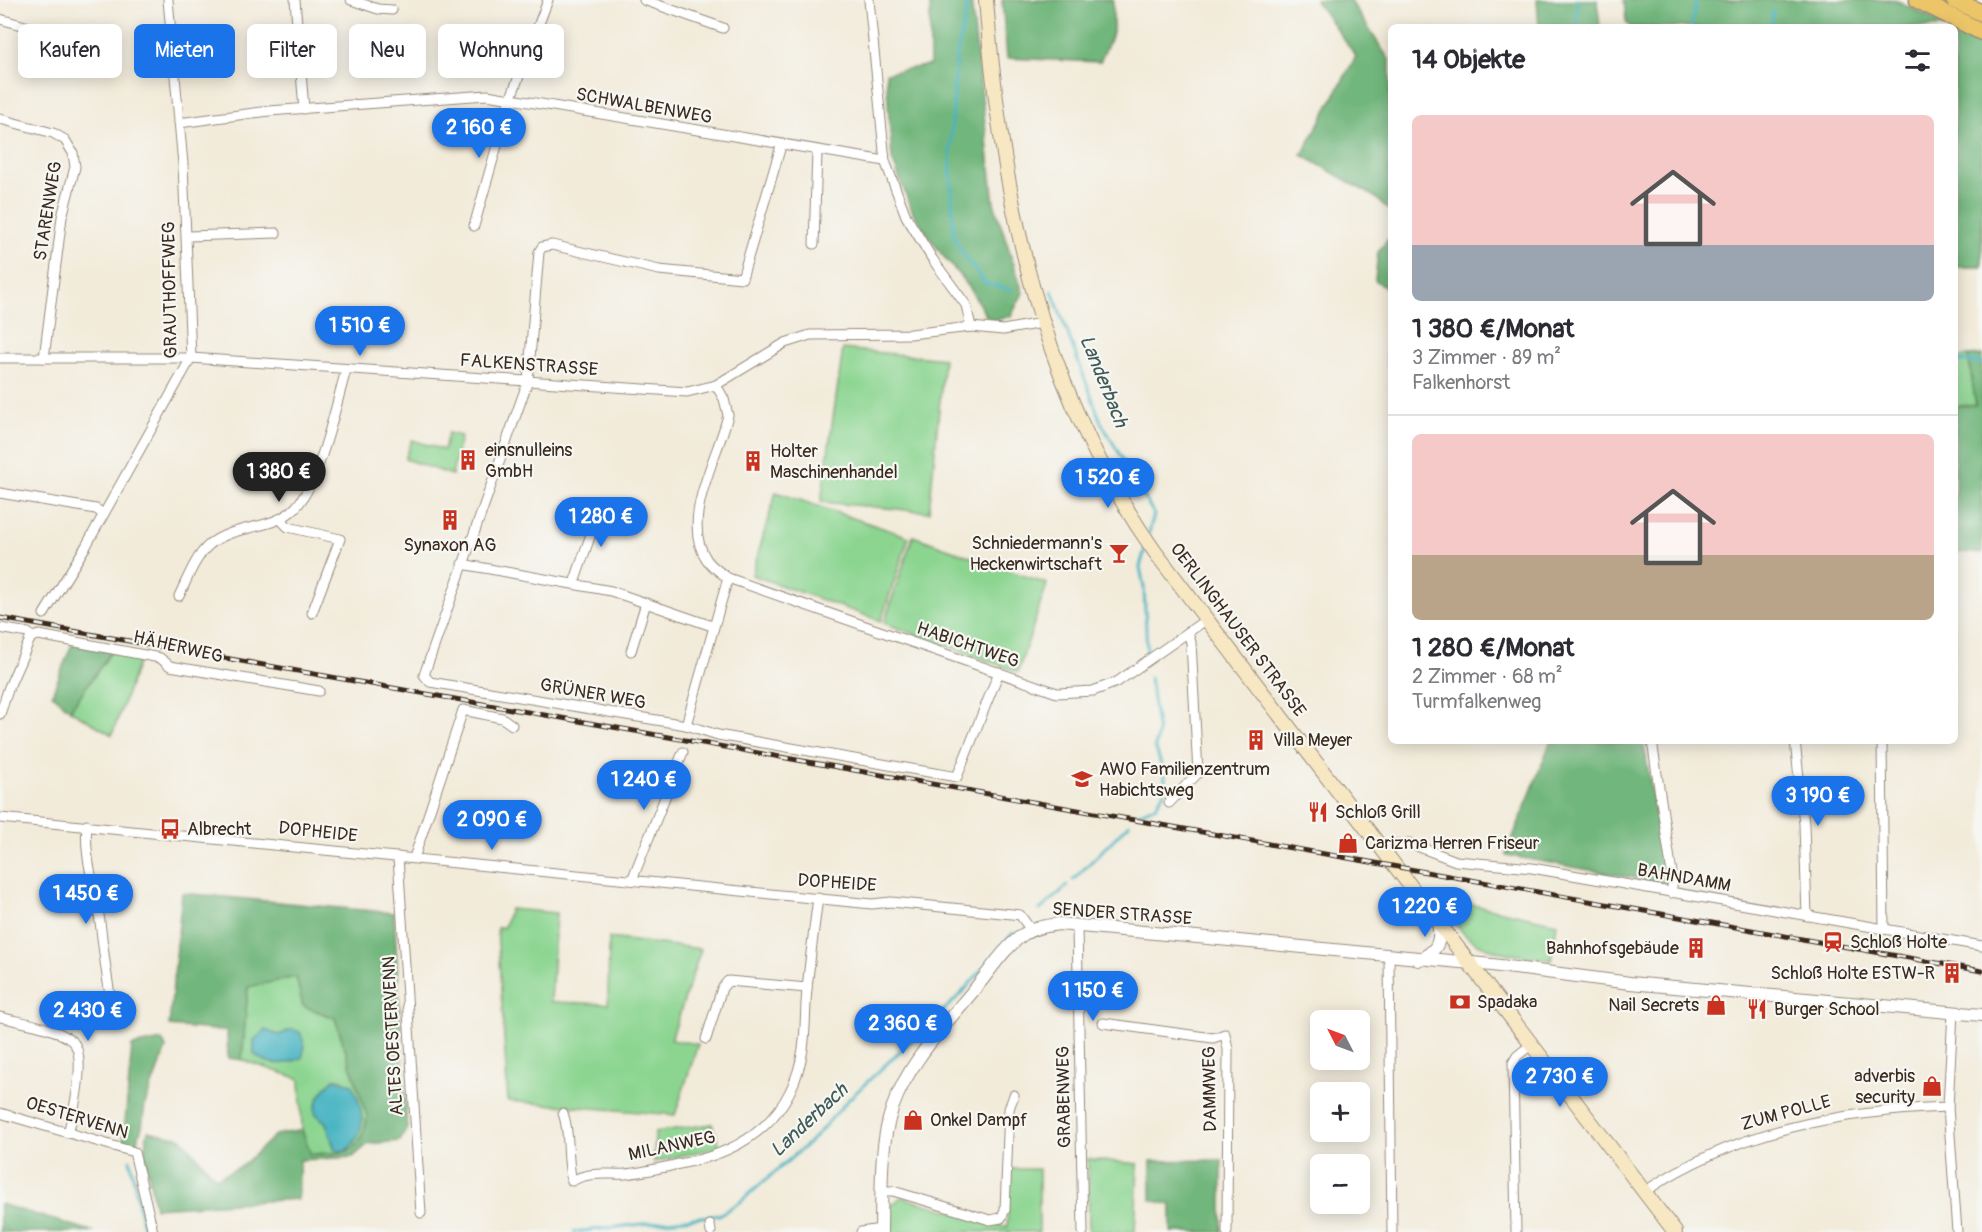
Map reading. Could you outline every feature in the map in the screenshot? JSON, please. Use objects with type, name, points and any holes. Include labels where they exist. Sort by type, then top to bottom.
[{"type":"highway","points":[[1918,0],[1982,32]]},
{"type":"highway","points":[[1954,0],[1982,13]]},
{"type":"main road","name":"OERLINGHAUSER STRASSE","points":[[986,0],[1004,164],[1016,227],[1042,323],[1078,418],[1102,465],[1139,530],[1155,552],[1675,1232]]},
{"type":"street","name":"GRAUTHOFFWEG","points":[[44,614],[191,358],[188,236],[168,0]]},
{"type":"street","points":[[296,0],[304,109]]},
{"type":"street","points":[[351,0],[378,9],[392,10]]},
{"type":"street","points":[[474,226],[510,100],[548,0]]},
{"type":"street","points":[[644,0],[723,28]]},
{"type":"street","points":[[869,0],[885,161],[906,216],[933,260],[966,305],[971,327]]},
{"type":"street","points":[[0,19],[18,24]]},
{"type":"street","name":"SCHWALBENWEG","points":[[179,123],[304,109],[487,95],[817,152],[885,161]]},
{"type":"street","name":"STARENWEG","points":[[0,119],[53,133],[65,140],[74,153],[75,167],[62,217],[44,358]]},
{"type":"street","name":"GRÜNER WEG","points":[[781,146],[742,278],[659,270],[552,245],[542,247],[537,261],[531,370],[462,564],[424,675],[425,679],[686,725],[718,735],[957,777],[999,672]]},
{"type":"street","points":[[814,244],[817,152]]},
{"type":"street","points":[[188,236],[276,233]]},
{"type":"street","name":"FALKENSTRASSE","points":[[0,358],[191,358],[687,392],[716,385],[785,343],[810,335],[910,334],[971,327],[1003,330],[1042,323]]},
{"type":"street","points":[[179,596],[200,556],[209,545],[224,536],[280,519],[296,507],[308,490],[322,452],[346,370]]},
{"type":"street","name":"HABICHTWEG","points":[[716,385],[724,399],[728,416],[697,512],[697,539],[707,561],[728,578],[999,672],[1045,691],[1057,693],[1093,691],[1127,676],[1207,619]]},
{"type":"street","points":[[0,493],[96,509],[103,514]]},
{"type":"street","points":[[574,583],[599,511],[608,502]]},
{"type":"street","points":[[280,519],[288,527],[340,539],[312,612]]},
{"type":"street","points":[[462,564],[611,591],[712,626]]},
{"type":"street","points":[[686,725],[712,626],[728,578]]},
{"type":"street","points":[[632,651],[646,603]]},
{"type":"street","name":"HÄHERWEG","points":[[0,628],[27,633],[31,637],[39,635],[160,658],[170,666],[319,691]]},
{"type":"street","points":[[1169,803],[1198,773],[1191,642],[1188,634]]},
{"type":"street","points":[[0,714],[31,637]]},
{"type":"street","points":[[414,858],[463,710],[502,718],[512,725]]},
{"type":"street","points":[[1652,744],[1673,880],[1671,893]]},
{"type":"street","points":[[1795,744],[1804,824],[1807,916]]},
{"type":"street","points":[[1882,744],[1884,929]]},
{"type":"street","points":[[633,880],[683,752]]},
{"type":"street","name":"DOPHEIDE","points":[[0,818],[818,898],[1012,914],[1020,915],[1031,930]]},
{"type":"street","points":[[87,825],[88,857],[98,912],[102,957],[116,1023]]},
{"type":"street","name":"BAHNDAMM","points":[[1385,852],[1396,844],[1409,843],[1456,861],[1532,868],[1982,946]]},
{"type":"street","name":"ALTES OESTERVENN","points":[[398,857],[421,1213]]},
{"type":"street","name":"MILANWEG","points":[[563,1113],[569,1136],[569,1170],[572,1181],[588,1174],[626,1174],[693,1161],[729,1150],[749,1140],[770,1121],[791,1092],[803,1050],[807,988],[818,898]]},
{"type":"street","points":[[1418,960],[1431,954],[1440,942],[1437,918]]},
{"type":"street","name":"SENDER STRASSE","points":[[881,1231],[885,1138],[892,1109],[906,1079],[934,1039],[1005,951],[1031,930],[1059,924],[1630,983],[1982,1015]]},
{"type":"street","name":"GRABENWEG","points":[[1077,926],[1083,1232]]},
{"type":"street","points":[[1389,957],[1392,1232]]},
{"type":"street","points":[[706,1039],[722,988],[728,981],[807,988]]},
{"type":"street","points":[[1953,1012],[1948,1107],[1957,1232]]},
{"type":"street","points":[[0,1017],[60,1034],[74,1042],[78,1051],[77,1098],[68,1132]]},
{"type":"street","name":"DAMMWEG","points":[[1103,1023],[1213,1038],[1225,1034],[1228,1049],[1227,1232]]},
{"type":"street","points":[[1516,1232],[1513,1063],[1516,1056],[1532,1044]]},
{"type":"street","points":[[882,1191],[893,1191],[990,1220],[1001,1218],[1005,1210],[1009,1109],[1014,1095]]},
{"type":"street","name":"ZUM POLLE","points":[[1644,1192],[1704,1156],[1742,1141],[1843,1115],[1884,1109],[1948,1107]]},
{"type":"street","name":"OESTERVENN","points":[[0,1113],[134,1152],[153,1232]]},
{"type":"street","points":[[861,1232],[881,1231]]},
{"type":"green space","points":[[930,0],[971,0],[994,203],[1023,293],[1011,316],[993,321],[986,316],[969,287],[940,252],[913,213],[892,159],[886,73],[930,65]]},
{"type":"green space","points":[[1002,0],[1113,0],[1113,32],[1100,62],[1007,58]]},
{"type":"green space","points":[[1315,0],[1350,0],[1388,58],[1388,209],[1375,197],[1302,155],[1356,56]]},
{"type":"green space","points":[[1537,0],[1597,0],[1600,24],[1539,24]]},
{"type":"green space","points":[[1624,0],[1896,0],[1943,24],[1628,24]]},
{"type":"green space","points":[[1958,32],[1982,44],[1982,267],[1958,267]]},
{"type":"green space","points":[[1388,240],[1387,288],[1375,280],[1378,252]]},
{"type":"green space","points":[[1388,287],[1387,364],[1387,288]]},
{"type":"green space","points":[[843,349],[944,359],[929,512],[821,502]]},
{"type":"green space","points":[[1982,355],[1982,553],[1958,552],[1958,406],[1976,405],[1968,356]]},
{"type":"green space","points":[[1968,356],[1976,405],[1958,406],[1958,358]]},
{"type":"green space","points":[[448,433],[461,436],[452,475],[405,459],[412,440],[444,450]]},
{"type":"green space","points":[[776,492],[909,537],[881,621],[752,575]]},
{"type":"green space","points":[[913,536],[1047,584],[1018,672],[884,623]]},
{"type":"green space","points":[[72,644],[111,652],[70,710],[52,694]]},
{"type":"green space","points":[[111,652],[140,657],[112,735],[70,710]]},
{"type":"green space","points":[[1550,744],[1644,744],[1668,884],[1506,855]]},
{"type":"green space","points":[[182,893],[394,913],[407,1128],[400,1141],[368,1144],[353,1157],[300,1160],[298,1199],[155,1208],[144,1152],[148,1131],[181,1138],[216,1178],[242,1166],[275,1135],[302,1130],[311,1154],[350,1150],[361,1139],[367,1116],[335,1018],[303,1006],[296,977],[248,987],[242,1060],[228,1058],[227,1031],[169,1026]]},
{"type":"green space","points":[[1437,897],[1557,923],[1551,960],[1506,953],[1474,942],[1461,931]]},
{"type":"green space","points":[[510,909],[556,913],[551,1002],[608,1004],[609,938],[701,949],[671,1040],[698,1044],[675,1115],[508,1101],[497,928],[504,927]]},
{"type":"green space","points":[[296,977],[303,1006],[335,1018],[367,1116],[361,1139],[350,1149],[342,1152],[310,1154],[302,1130],[300,1079],[242,1060],[248,987]],"holes":[[[334,1079],[343,1079],[335,1150],[326,1123],[315,1113],[315,1108],[321,1094],[331,1082]]]},
{"type":"green space","points":[[162,1040],[166,1048],[145,1104],[142,1127],[136,1145],[123,1144],[132,1046]]},
{"type":"green space","points":[[712,1124],[720,1147],[654,1162],[655,1132]]},
{"type":"green space","points":[[1088,1159],[1138,1164],[1135,1232],[1089,1232]]},
{"type":"green space","points":[[1222,1160],[1222,1232],[1171,1232],[1171,1205],[1151,1200],[1151,1161]]},
{"type":"green space","points":[[1010,1169],[1039,1169],[1039,1232],[891,1232],[891,1206],[901,1197],[1007,1227]]},
{"type":"green space","points":[[0,1204],[95,1232],[0,1232]]},
{"type":"water","points":[[292,1029],[300,1032],[305,1046],[302,1058],[277,1064],[265,1061],[254,1054],[254,1040],[265,1030],[279,1035]]},
{"type":"water","points":[[334,1079],[352,1084],[361,1111],[361,1128],[358,1136],[345,1151],[335,1150],[326,1123],[315,1113],[321,1094]]},
{"type":"waterway","name":"Landerbach","points":[[965,0],[967,9],[956,58],[950,156],[954,237],[967,260],[985,283],[1011,290]]},
{"type":"waterway","points":[[1577,0],[1577,19],[1580,24]]},
{"type":"waterway","points":[[1692,24],[1696,0]]},
{"type":"waterway","points":[[1771,24],[1773,11]]},
{"type":"waterway","name":"Landerbach","points":[[1052,291],[1101,422],[1154,514],[1149,533]]},
{"type":"waterway","points":[[1958,360],[1981,363]]},
{"type":"waterway","name":"Landerbach","points":[[1146,545],[1140,567],[1144,588],[1147,653]]},
{"type":"waterway","name":"Landerbach","points":[[1138,814],[1156,806],[1164,792],[1165,777],[1155,746],[1158,733],[1150,678]]},
{"type":"waterway","name":"Landerbach","points":[[1073,880],[1129,824]]},
{"type":"waterway","name":"Landerbach","points":[[1040,910],[1067,886]]},
{"type":"waterway","name":"Landerbach","points":[[574,1232],[719,1215],[740,1202],[812,1140],[849,1099],[961,994],[1013,933]]},
{"type":"waterway","points":[[130,1160],[144,1232]]},
{"type":"railway","points":[[0,618],[1982,971]]},
{"type":"place","name":"einsnulleins GmbH","points":[[468,460]]},
{"type":"place","name":"Holter Maschinenhandel","points":[[753,461]]},
{"type":"place","name":"Synaxon AG","points":[[450,520]]},
{"type":"place","name":"Schniedermann's Heckenwirtschaft","points":[[1119,553]]},
{"type":"place","name":"Villa Meyer","points":[[1256,740]]},
{"type":"place","name":"AWO Familienzentrum Habichtsweg","points":[[1082,779]]},
{"type":"place","name":"Schloß Grill","points":[[1318,812]]},
{"type":"place","name":"Albrecht","points":[[170,829]]},
{"type":"place","name":"Carizma Herren Friseur","points":[[1348,843]]},
{"type":"place","name":"Schloß Holte","points":[[1833,942]]},
{"type":"place","name":"Bahnhofsgebäude","points":[[1696,948]]},
{"type":"place","name":"Schloß Holte ESTW-R","points":[[1952,973]]},
{"type":"place","name":"Spadaka","points":[[1460,1002]]},
{"type":"place","name":"Nail Secrets","points":[[1716,1005]]},
{"type":"place","name":"Burger School","points":[[1757,1009]]},
{"type":"place","name":"adverbis security","points":[[1932,1086]]},
{"type":"place","name":"Onkel Dampf","points":[[913,1120]]}]
